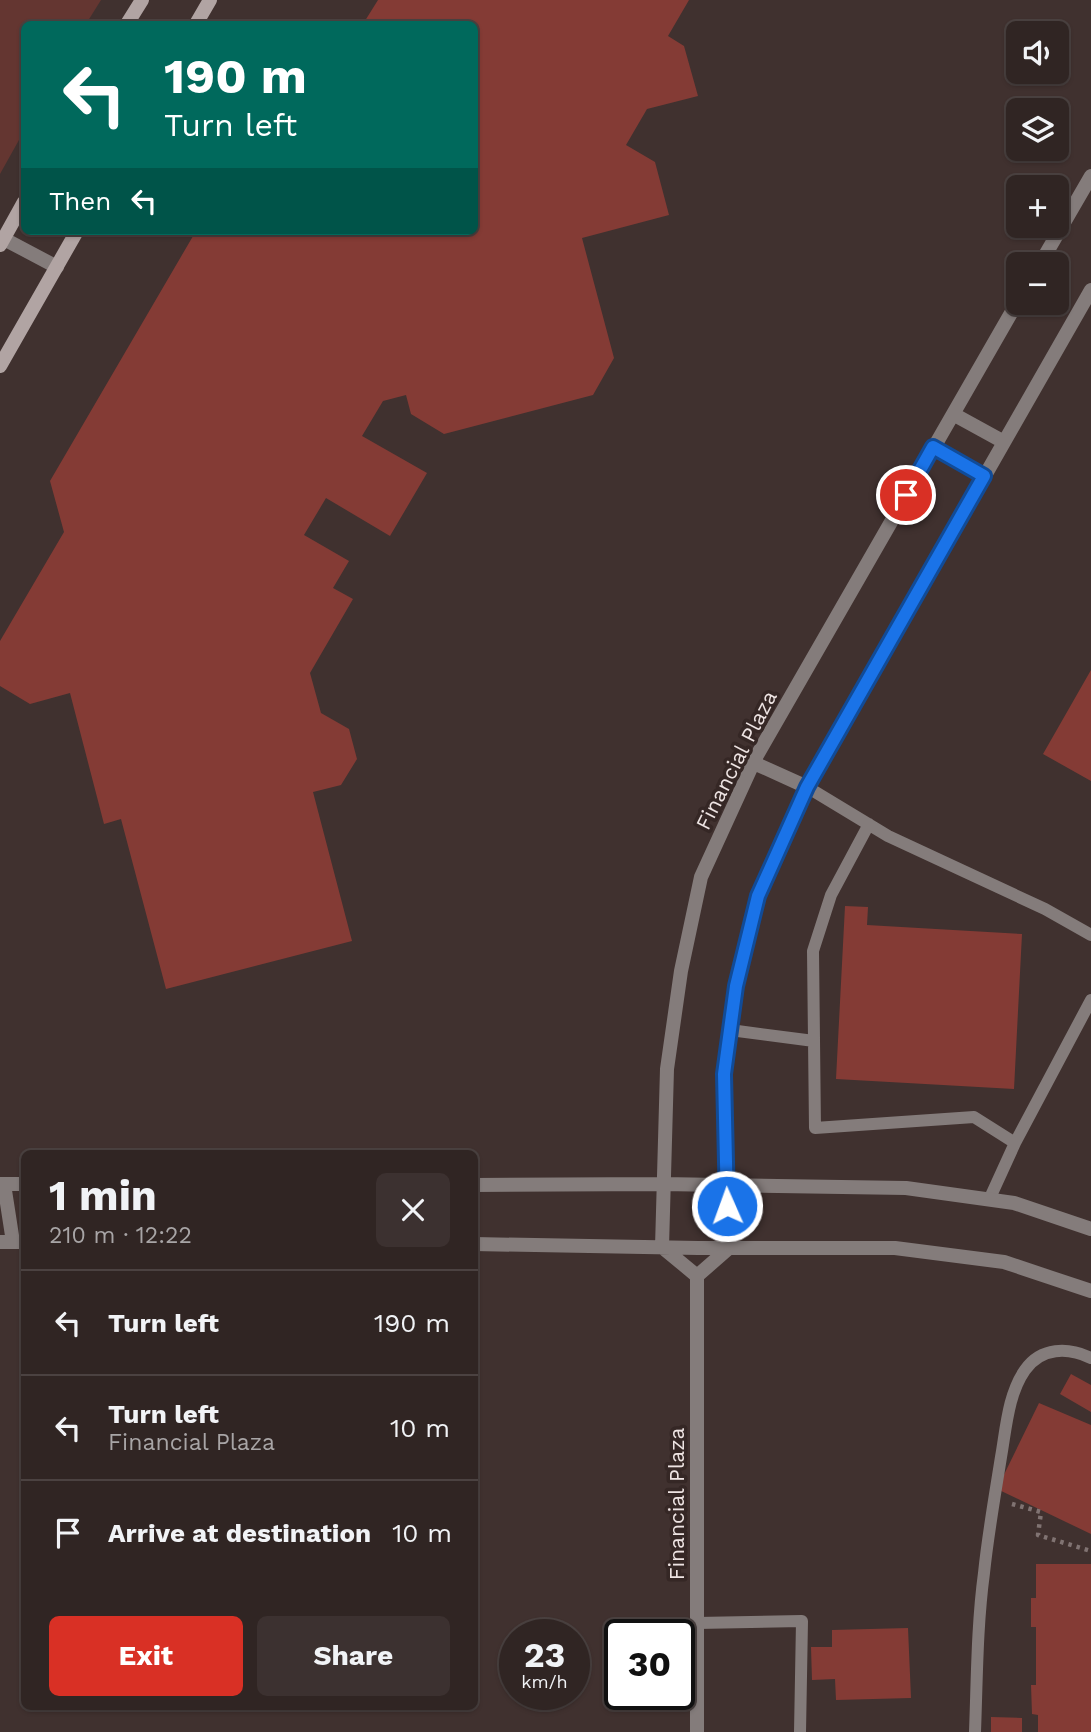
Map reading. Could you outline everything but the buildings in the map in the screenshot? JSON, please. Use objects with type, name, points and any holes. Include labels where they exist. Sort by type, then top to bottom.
[{"type":"street","points":[[129,21],[142,0]]},
{"type":"street","points":[[197,21],[209,0]]},
{"type":"street","points":[[1047,252],[1091,176]]},
{"type":"street","points":[[21,207],[2,242],[57,267]]},
{"type":"street","points":[[0,366],[76,235]]},
{"type":"street","points":[[729,1248],[724,1074],[736,986],[758,896],[807,787],[1091,290]]},
{"type":"street","name":"Financial Plaza","points":[[662,1247],[667,1069],[681,971],[701,877],[754,763],[1010,315]]},
{"type":"street","points":[[953,414],[1004,442]]},
{"type":"street","points":[[933,447],[984,476]]},
{"type":"street","points":[[754,763],[807,787]]},
{"type":"street","points":[[13,1242],[2,1184],[21,1184]]},
{"type":"street","points":[[478,1185],[663,1184],[905,1188],[1014,1203],[1091,1229]]},
{"type":"street","points":[[478,1244],[895,1248],[1004,1262],[1091,1291]]},
{"type":"street","points":[[662,1247],[697,1276],[729,1248]]},
{"type":"street","name":"Financial Plaza","points":[[697,1276],[697,1732]]},
{"type":"lane","points":[[807,787],[888,836],[1045,909],[1091,935]]},
{"type":"lane","points":[[869,824],[831,895],[813,951],[815,1128],[974,1117],[1015,1143]]},
{"type":"lane","points":[[989,1200],[1015,1143],[1091,1000]]},
{"type":"lane","points":[[730,1030],[814,1041]]},
{"type":"lane","points":[[975,1732],[983,1575],[1013,1397],[1026,1368],[1038,1356],[1066,1350],[1091,1358]]},
{"type":"lane","points":[[697,1623],[802,1621],[800,1732]]},
{"type":"path","points":[[994,1500],[1041,1512],[1038,1535],[1091,1551]]},
{"type":"shaded area","points":[[0,0],[101,0],[88,21],[21,21],[21,136],[0,174]]},
{"type":"route","points":[[727,1206],[724,1074],[736,986],[758,896],[807,787],[984,476],[933,447],[906,495]]}]
